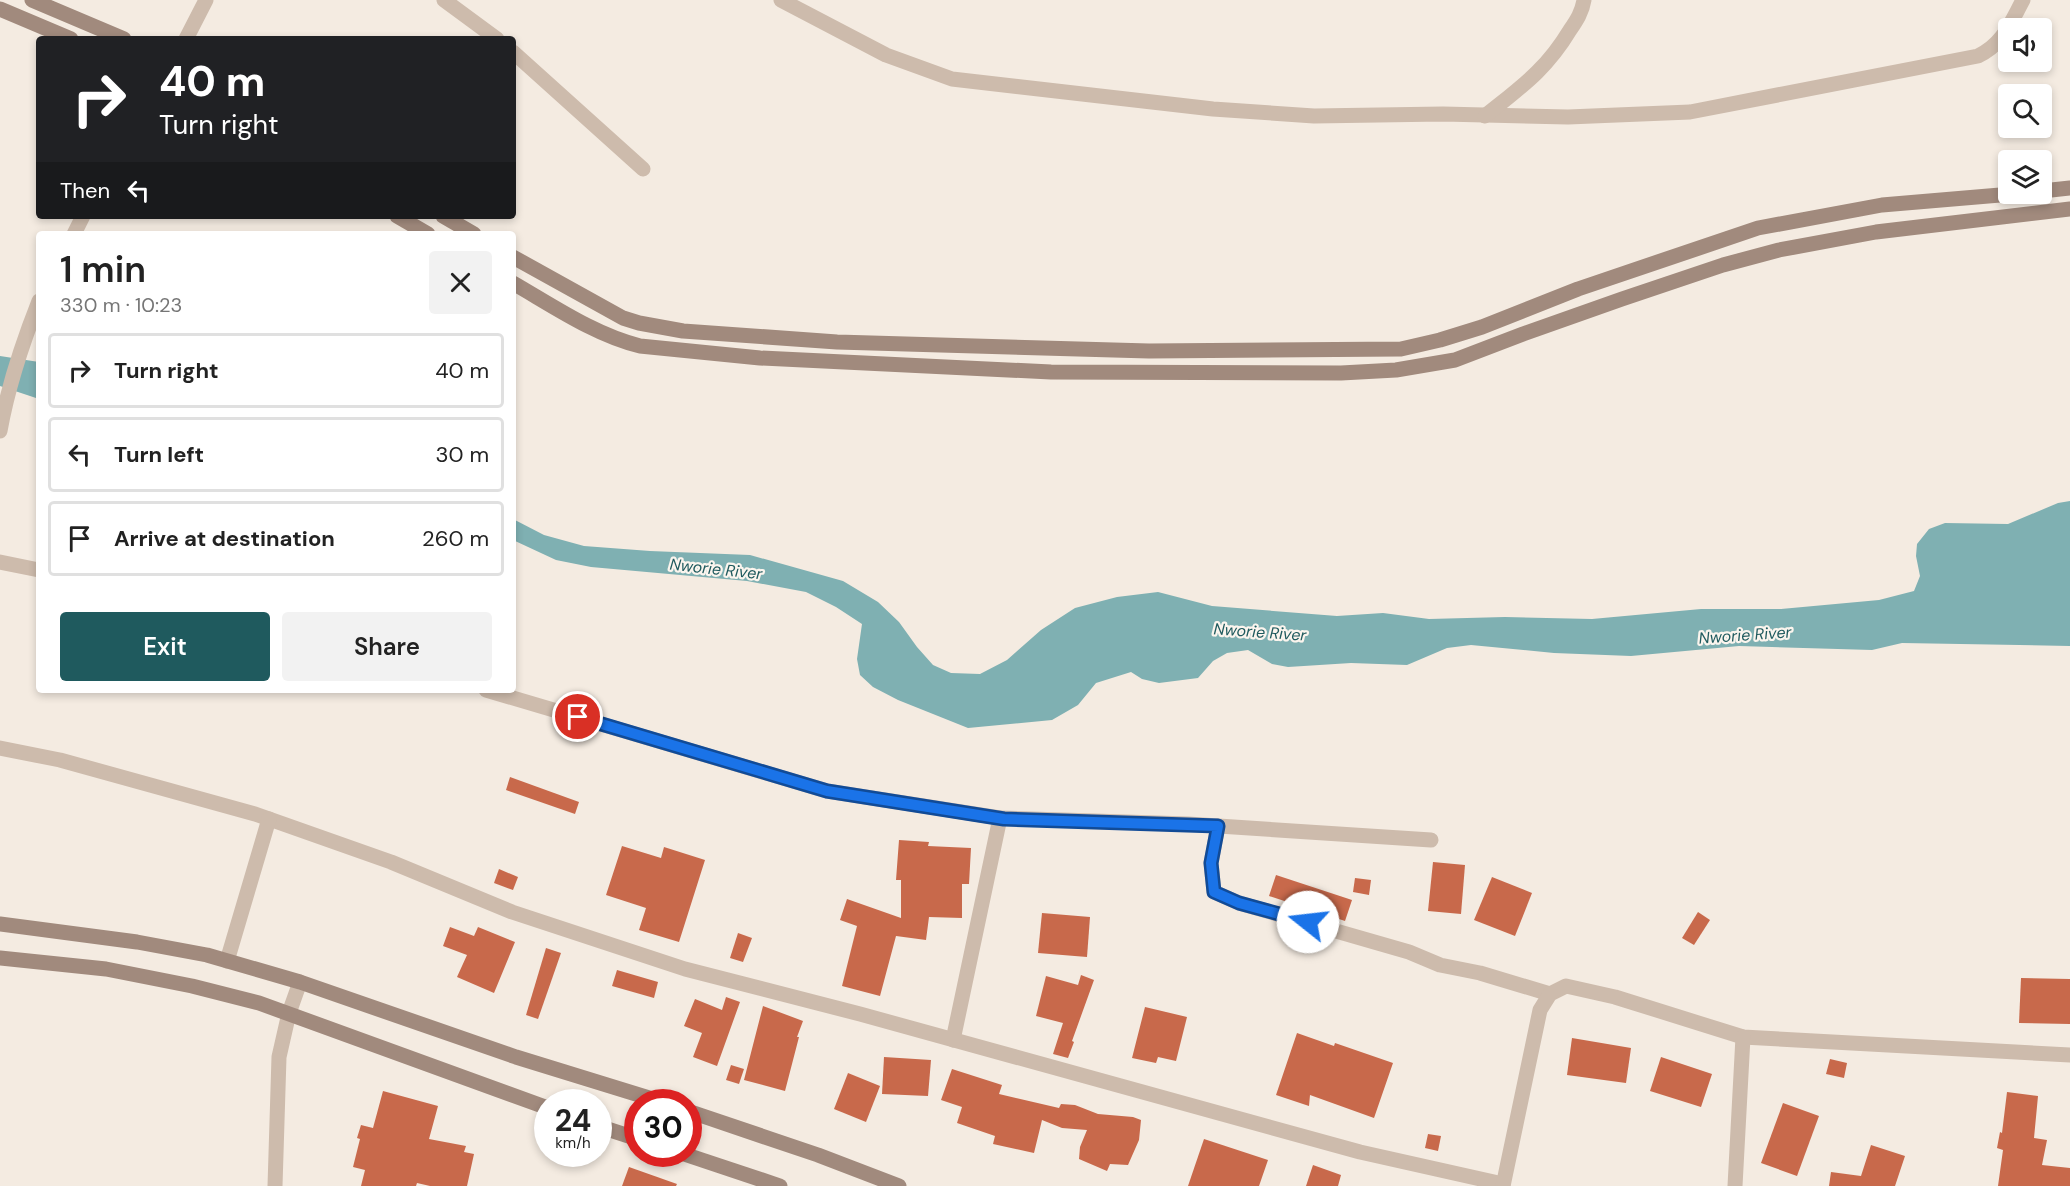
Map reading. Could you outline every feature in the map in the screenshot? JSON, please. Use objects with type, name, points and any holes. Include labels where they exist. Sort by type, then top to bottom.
[{"type":"main road","points":[[32,0],[117,36]]},
{"type":"main road","points":[[0,9],[64,36]]},
{"type":"main road","points":[[2052,190],[2070,188]]},
{"type":"main road","points":[[516,258],[623,318],[683,331],[837,342],[1149,351],[1401,349],[1482,327],[1578,289],[1758,228],[1882,205],[1998,195]]},
{"type":"main road","points":[[516,285],[580,321],[622,341],[640,346],[760,358],[1051,372],[1341,373],[1396,370],[1455,360],[1633,295],[1723,265],[1779,250],[1876,232],[2070,209]]},
{"type":"main road","points":[[402,219],[423,231]]},
{"type":"main road","points":[[448,219],[469,231]]},
{"type":"main road","points":[[0,924],[138,942],[227,961],[300,982],[516,1057],[624,1090]]},
{"type":"main road","points":[[0,958],[106,969],[192,986],[289,1013],[534,1103]]},
{"type":"main road","points":[[702,1116],[818,1155],[899,1186]]},
{"type":"main road","points":[[702,1160],[780,1186]]},
{"type":"street","points":[[188,36],[206,0]]},
{"type":"street","points":[[444,0],[493,36]]},
{"type":"street","points":[[781,0],[886,55],[951,79],[1190,106],[1303,115],[1443,114],[1568,117],[1690,112],[1978,56],[1991,50],[2002,39],[2023,0]]},
{"type":"street","points":[[1485,116],[1538,73],[1558,51],[1582,11],[1584,0]]},
{"type":"street","points":[[516,55],[643,169]]},
{"type":"street","points":[[0,431],[5,403],[22,344],[36,309]]},
{"type":"street","points":[[0,562],[36,569]]},
{"type":"street","points":[[496,693],[827,791],[1000,818],[1218,826],[1431,840]]},
{"type":"street","points":[[0,748],[60,760],[269,819],[392,862],[512,912],[675,965],[1360,1152],[1503,1185],[1540,1010],[1550,994],[1566,986],[1743,1037],[2070,1056]]},
{"type":"street","points":[[953,1040],[1000,818]]},
{"type":"street","points":[[227,961],[269,819]]},
{"type":"street","points":[[1218,826],[1211,863],[1214,892],[1239,903],[1409,952],[1440,965],[1480,973],[1550,994]]},
{"type":"street","points":[[275,1186],[279,1057],[289,1013],[300,982]]},
{"type":"street","points":[[1735,1186],[1743,1037]]},
{"type":"water","points":[[0,356],[36,362],[36,398],[0,386]]},
{"type":"water","name":"Nworie River","points":[[2070,501],[2070,646],[1902,643],[1872,650],[1739,646],[1631,656],[1554,653],[1471,645],[1447,648],[1407,665],[1351,663],[1288,667],[1272,664],[1248,650],[1227,653],[1213,661],[1198,678],[1159,683],[1142,679],[1131,672],[1096,683],[1078,705],[1052,720],[968,728],[898,700],[873,687],[860,675],[857,659],[862,624],[836,607],[806,592],[747,581],[591,567],[556,560],[516,541],[516,521],[544,535],[584,546],[750,555],[843,581],[878,602],[899,622],[933,665],[951,673],[980,674],[1007,660],[1041,630],[1075,608],[1117,597],[1158,592],[1212,606],[1337,616],[1383,613],[1429,619],[1505,617],[1592,619],[1701,609],[1781,609],[1879,600],[1914,591],[1920,576],[1916,556],[1917,544],[1929,529],[1945,523],[2008,524],[2058,503]]},
{"type":"building","points":[[510,777],[579,802],[575,814],[506,790]]},
{"type":"building","points":[[899,840],[929,842],[928,846],[971,848],[969,884],[962,884],[962,918],[929,917],[926,940],[896,936],[880,996],[842,986],[857,926],[840,920],[847,899],[901,918],[901,880],[896,880]]},
{"type":"building","points":[[622,846],[661,858],[664,847],[705,860],[679,942],[639,930],[646,908],[606,895]]},
{"type":"building","points":[[1433,862],[1465,865],[1461,914],[1428,911]]},
{"type":"building","points":[[499,869],[518,877],[513,890],[494,883]]},
{"type":"building","points":[[1276,875],[1352,900],[1345,921],[1269,896]]},
{"type":"building","points":[[1492,877],[1532,893],[1515,936],[1474,920]]},
{"type":"building","points":[[1355,878],[1371,880],[1369,895],[1353,892]]},
{"type":"building","points":[[1698,912],[1710,920],[1694,945],[1682,938]]},
{"type":"building","points":[[1042,913],[1090,917],[1087,957],[1038,953]]},
{"type":"building","points":[[450,927],[474,936],[478,927],[515,942],[494,993],[457,977],[467,955],[443,946]]},
{"type":"building","points":[[738,933],[752,938],[743,962],[730,958]]},
{"type":"building","points":[[546,948],[561,953],[538,1019],[526,1015]]},
{"type":"building","points":[[617,970],[658,982],[654,998],[612,986]]},
{"type":"building","points":[[1081,975],[1094,980],[1068,1058],[1053,1054],[1063,1023],[1036,1016],[1046,976],[1078,985]]},
{"type":"building","points":[[2021,978],[2070,979],[2070,1024],[2019,1023]]},
{"type":"building","points":[[726,997],[740,1002],[717,1066],[693,1057],[702,1033],[684,1026],[695,999],[722,1010]]},
{"type":"building","points":[[763,1006],[803,1021],[797,1037],[799,1037],[785,1091],[744,1080]]},
{"type":"building","points":[[1145,1007],[1187,1017],[1176,1061],[1158,1057],[1156,1063],[1132,1058]]},
{"type":"building","points":[[1297,1033],[1393,1063],[1374,1118],[1310,1095],[1309,1106],[1276,1095]]},
{"type":"building","points":[[1572,1038],[1631,1048],[1626,1083],[1567,1075]]},
{"type":"building","points":[[884,1057],[931,1060],[928,1096],[882,1094]]},
{"type":"building","points":[[1661,1057],[1712,1074],[1701,1107],[1650,1091]]},
{"type":"building","points":[[1830,1059],[1847,1063],[1844,1078],[1826,1074]]},
{"type":"building","points":[[731,1065],[744,1069],[739,1084],[726,1080]]},
{"type":"building","points":[[952,1069],[1002,1085],[999,1094],[1059,1108],[1061,1104],[1075,1105],[1098,1114],[1133,1117],[1141,1120],[1139,1140],[1128,1165],[1110,1164],[1107,1171],[1079,1159],[1080,1147],[1087,1130],[1062,1128],[1042,1120],[1034,1153],[993,1144],[995,1136],[957,1123],[962,1107],[941,1100]]},
{"type":"building","points":[[848,1073],[880,1086],[866,1122],[834,1109]]},
{"type":"building","points":[[383,1091],[438,1106],[429,1139],[466,1146],[464,1152],[474,1154],[467,1186],[430,1186],[417,1183],[416,1186],[361,1186],[365,1170],[353,1167],[360,1139],[357,1138],[361,1125],[373,1128]]},
{"type":"building","points":[[2007,1092],[2038,1096],[2034,1138],[2047,1140],[2042,1165],[2070,1168],[2070,1186],[1998,1186],[2003,1150],[1997,1148],[2000,1132],[2002,1133]]},
{"type":"building","points":[[1783,1103],[1819,1116],[1797,1176],[1761,1163]]},
{"type":"building","points":[[1428,1134],[1441,1136],[1438,1151],[1425,1148]]},
{"type":"building","points":[[1204,1139],[1268,1160],[1259,1186],[1188,1186]]},
{"type":"building","points":[[1871,1145],[1905,1156],[1895,1186],[1829,1186],[1831,1172],[1861,1176]]},
{"type":"building","points":[[1313,1165],[1341,1175],[1338,1186],[1306,1186]]},
{"type":"building","points":[[629,1167],[677,1184],[676,1186],[622,1186]]},
{"type":"route","points":[[578,717],[827,791],[1004,819],[1218,826],[1211,863],[1214,892],[1239,903],[1308,922]]}]
